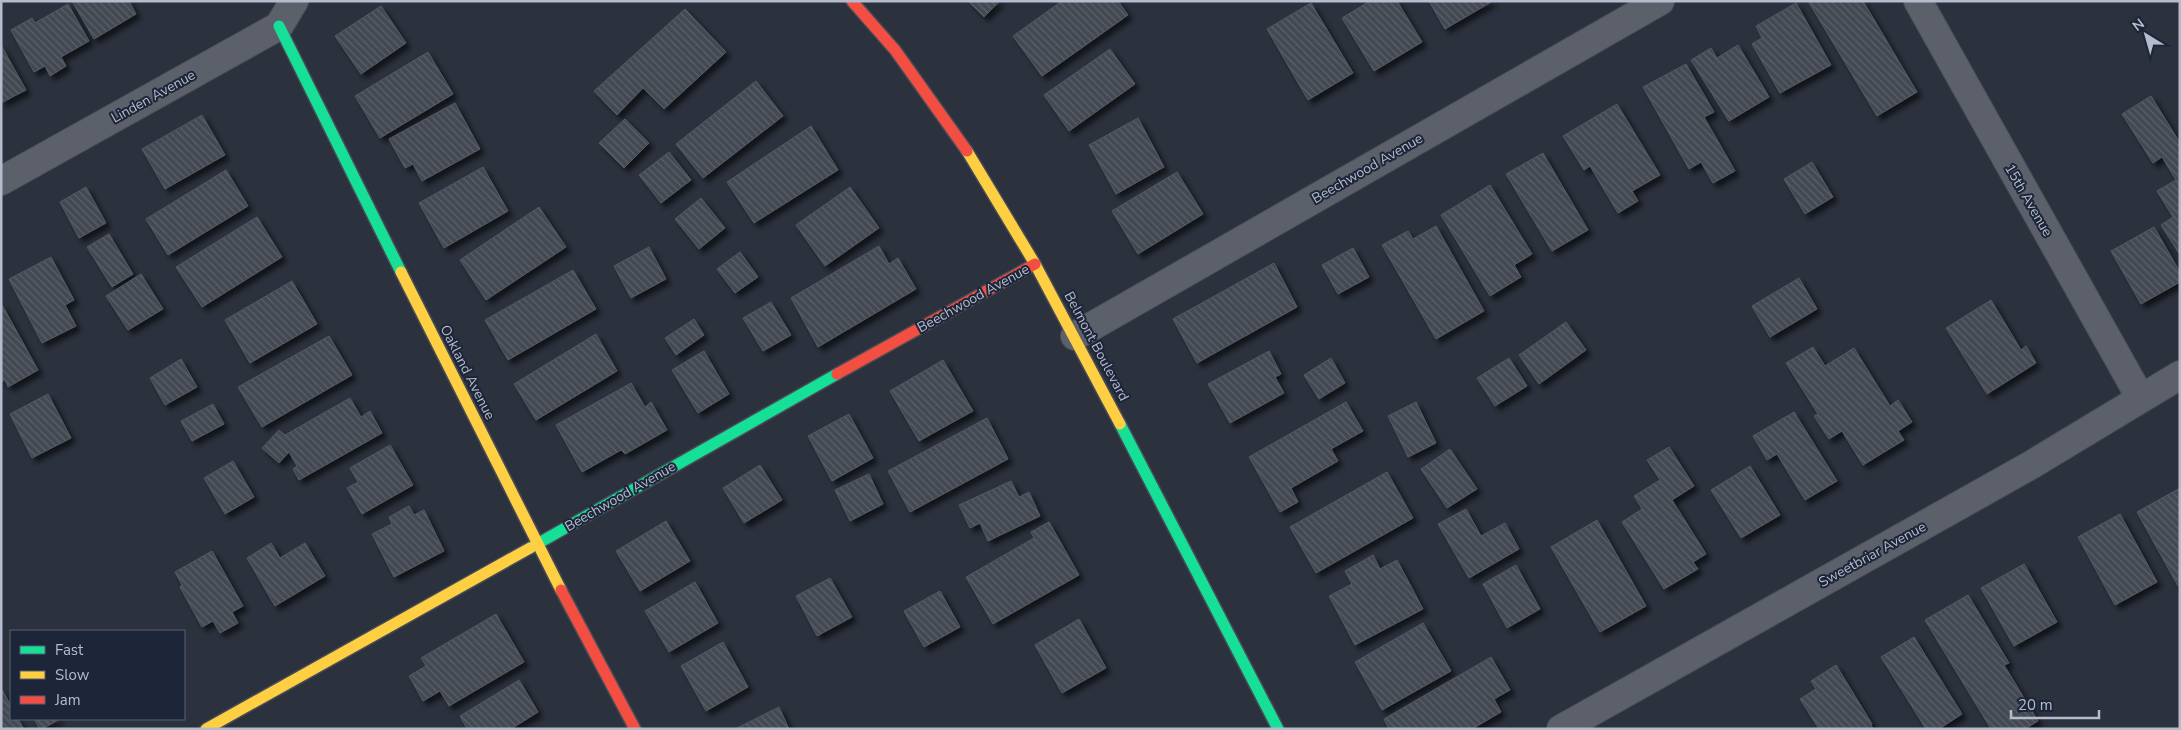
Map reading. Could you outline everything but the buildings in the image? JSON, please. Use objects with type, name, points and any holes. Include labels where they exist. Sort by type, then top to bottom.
[{"type":"street","name":"Linden Avenue","points":[[1,181],[278,26],[294,1]]},
{"type":"street","name":"Belmont Boulevard","points":[[852,1],[895,50],[972,158],[1075,336],[1278,729]]},
{"type":"street","name":"Beechwood Avenue","points":[[1075,336],[1660,1]]},
{"type":"street","name":"15th Avenue","points":[[1918,1],[2140,397]]},
{"type":"street","name":"Oakland Avenue","points":[[278,26],[537,544],[635,729]]},
{"type":"street","name":"Beechwood Avenue","points":[[206,729],[1034,264]]},
{"type":"street","name":"Sweetbriar Avenue","points":[[1560,729],[2031,465],[2140,397],[2180,375]]},
{"type":"traffic: fast","points":[[279,26],[401,272]]},
{"type":"traffic: fast","points":[[530,548],[837,374]]},
{"type":"traffic: fast","points":[[1120,424],[1278,729]]},
{"type":"traffic: slow","points":[[967,151],[1035,264],[1120,424]]},
{"type":"traffic: slow","points":[[401,272],[561,590]]},
{"type":"traffic: slow","points":[[206,729],[530,548]]},
{"type":"traffic: jam","points":[[852,1],[895,50],[967,151]]},
{"type":"traffic: jam","points":[[837,374],[1035,264]]},
{"type":"traffic: jam","points":[[561,590],[635,729]]}]
